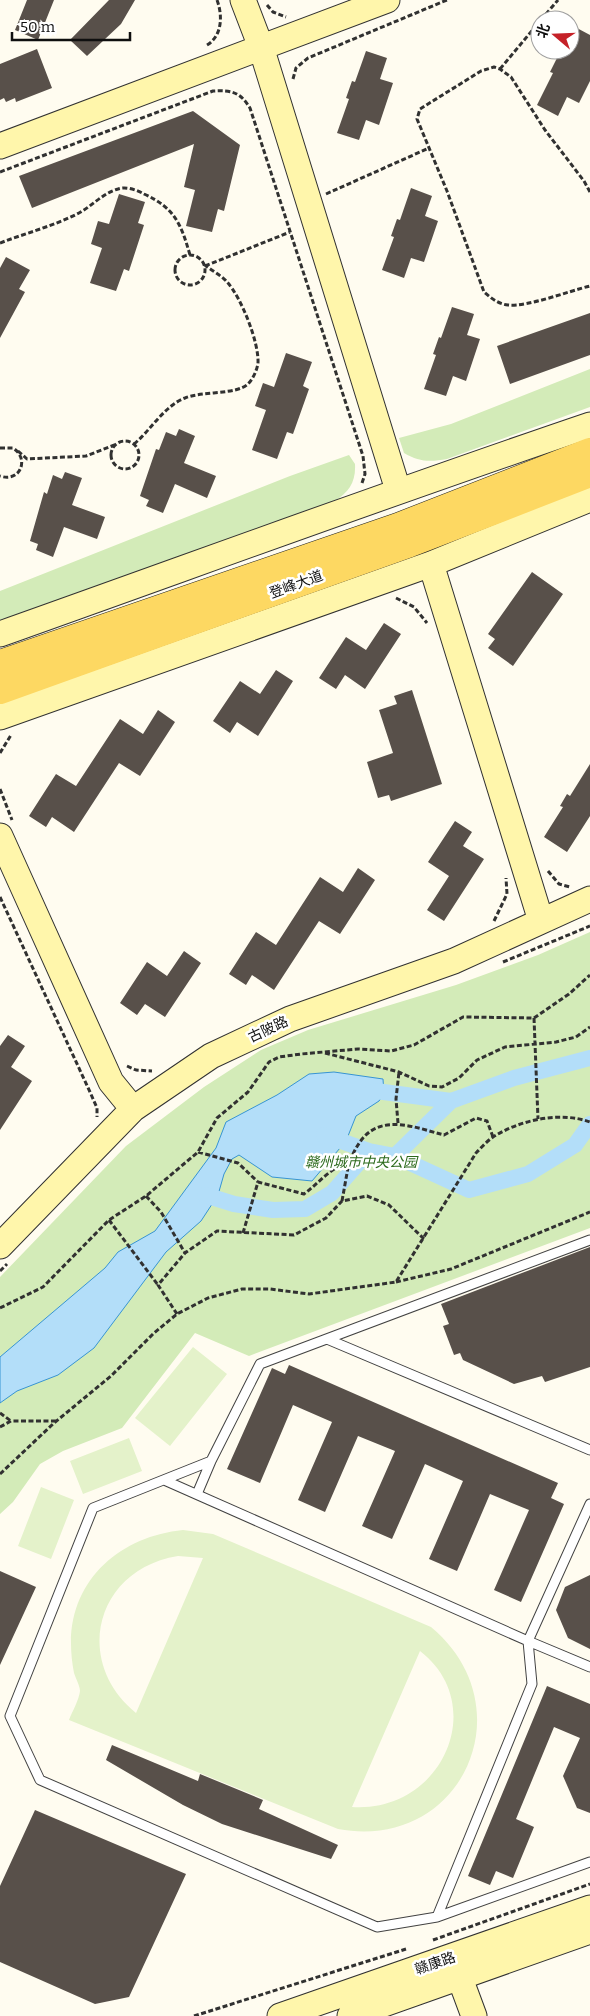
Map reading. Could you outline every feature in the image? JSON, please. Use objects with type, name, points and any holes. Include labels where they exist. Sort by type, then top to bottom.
[{"type":"main road","name":"登峰大道","points":[[0,664],[398,527],[590,452]]},
{"type":"main road","name":"登峰大道","points":[[0,690],[410,543],[590,473]]},
{"type":"street","points":[[243,0],[262,47],[398,490]]},
{"type":"street","points":[[0,146],[387,0]]},
{"type":"street","points":[[0,634],[326,518],[398,490],[590,425]]},
{"type":"street","points":[[0,717],[431,564],[590,499]]},
{"type":"street","points":[[431,564],[541,921]]},
{"type":"street","points":[[7,831],[111,1082],[133,1109]]},
{"type":"street","name":"古陂路","points":[[6,1252],[133,1109],[211,1056],[290,1019],[454,961],[541,921],[584,893]]},
{"type":"street","name":"赣康路","points":[[350,2016],[590,1908]]},
{"type":"street","name":"赣康路","points":[[280,2016],[590,1931]]},
{"type":"street","points":[[456,1967],[474,2016]]},
{"type":"lane","points":[[197,1494],[211,1461],[260,1364],[590,1240]]},
{"type":"lane","points":[[327,1339],[590,1450]]},
{"type":"lane","points":[[211,1461],[93,1508],[10,1716],[40,1780],[376,1927],[437,1916],[590,1862]]},
{"type":"lane","points":[[164,1480],[590,1667]]},
{"type":"lane","points":[[437,1916],[532,1684],[528,1641],[590,1504]]},
{"type":"path","points":[[264,0],[274,12],[290,18]]},
{"type":"path","points":[[292,81],[296,68],[308,58],[447,0]]},
{"type":"path","points":[[550,10],[558,0]]},
{"type":"path","points":[[500,69],[512,52],[530,33]]},
{"type":"path","points":[[590,192],[584,181],[545,130],[511,77],[500,69],[494,67],[481,71],[420,109],[416,119],[447,191],[484,292],[493,300],[508,305],[521,304],[590,286]]},
{"type":"path","points":[[0,172],[213,91],[229,90],[243,97],[250,108],[363,456],[365,474],[360,488]]},
{"type":"path","points":[[325,195],[429,148]]},
{"type":"path","points":[[0,243],[80,212],[107,194],[120,188],[135,190],[152,198],[172,212],[182,228],[190,255]]},
{"type":"path","points":[[205,266],[290,232]]},
{"type":"path","points":[[134,444],[172,406],[184,398],[201,393],[236,389],[247,385],[253,377],[258,364],[256,350],[240,302],[226,282],[205,266],[198,256],[185,255],[176,263],[176,275],[183,284],[194,285],[200,283],[206,272],[205,266]]},
{"type":"path","points":[[0,448],[8,446],[18,451],[27,459],[86,456],[117,444],[125,441],[134,444],[138,448],[139,458],[133,467],[123,469],[114,464],[112,450],[117,444]]},
{"type":"path","points":[[0,476],[11,477],[21,468],[22,462],[18,451]]},
{"type":"path","points":[[427,623],[430,632]]},
{"type":"path","points":[[0,789],[7,831]]},
{"type":"path","points":[[544,865],[559,884],[584,893]]},
{"type":"path","points":[[492,925],[507,894],[505,874]]},
{"type":"path","points":[[0,897],[98,1108],[98,1116],[94,1124]]},
{"type":"path","points":[[499,964],[536,951],[590,926]]},
{"type":"path","points":[[0,1308],[43,1287],[110,1220],[146,1196],[198,1152],[217,1118],[248,1092],[268,1062],[287,1056],[358,1049],[391,1051],[414,1045],[463,1017],[534,1018],[569,994],[590,975]]},
{"type":"path","points":[[534,1018],[538,1119]]},
{"type":"path","points":[[323,1053],[399,1072],[429,1086],[442,1087],[459,1078],[477,1060],[504,1047],[556,1042],[576,1037],[590,1027]]},
{"type":"path","points":[[120,1062],[136,1070],[160,1070]]},
{"type":"path","points":[[398,1123],[396,1099],[399,1072]]},
{"type":"path","points":[[396,1282],[476,1153],[493,1137],[538,1119],[575,1117],[590,1122]]},
{"type":"path","points":[[158,1286],[185,1253],[217,1231],[294,1235],[326,1218],[342,1201],[349,1162],[362,1139],[373,1129],[398,1123],[444,1135],[476,1118],[487,1121],[493,1137]]},
{"type":"path","points":[[198,1152],[238,1163],[258,1182],[304,1194],[336,1166],[349,1162]]},
{"type":"path","points":[[242,1233],[258,1182]]},
{"type":"path","points":[[146,1196],[161,1212],[185,1253]]},
{"type":"path","points":[[342,1201],[367,1196],[389,1205],[424,1239]]},
{"type":"path","points":[[0,1474],[56,1421],[111,1376],[177,1314],[208,1298],[242,1289],[270,1289],[309,1294],[396,1282],[451,1269],[590,1212]]},
{"type":"path","points":[[110,1220],[177,1314]]},
{"type":"path","points":[[0,1271],[6,1252]]},
{"type":"path","points":[[0,1413],[11,1421]]},
{"type":"path","points":[[0,1426],[11,1421],[56,1421]]},
{"type":"path","points":[[427,1942],[590,1884]]},
{"type":"path","points":[[194,2016],[409,1948]]},
{"type":"green space","points":[[590,369],[590,407],[447,459],[425,461],[404,453],[399,438],[451,424]]},
{"type":"green space","points":[[349,455],[355,464],[353,481],[348,490],[335,501],[0,621],[0,591],[290,476]]},
{"type":"green space","name":"赣州城市中央公园","points":[[590,932],[590,1228],[249,1356],[195,1333],[122,1428],[63,1451],[40,1464],[13,1502],[0,1514],[0,1277],[126,1146],[204,1087],[261,1050],[308,1030],[456,985],[538,955]]},
{"type":"green space","points":[[193,1347],[227,1374],[170,1446],[135,1418]]},
{"type":"green space","points":[[129,1438],[142,1471],[83,1494],[70,1461]]},
{"type":"green space","points":[[41,1487],[74,1500],[51,1559],[18,1546]]},
{"type":"green space","points":[[183,1530],[213,1534],[431,1627],[460,1660],[474,1696],[476,1732],[467,1767],[447,1796],[418,1818],[382,1830],[338,1829],[69,1720],[80,1691],[74,1673],[71,1643],[73,1620],[80,1599],[90,1580],[104,1564],[121,1551],[140,1541],[161,1534]],"holes":[[[178,1556],[203,1558],[136,1713],[116,1692],[104,1668],[100,1644],[102,1620],[112,1598],[128,1579],[150,1564]],[[420,1651],[441,1673],[452,1699],[453,1726],[446,1752],[432,1775],[410,1793],[384,1804],[352,1807]]]},
{"type":"water","points":[[334,1072],[383,1079],[384,1094],[379,1101],[356,1116],[346,1141],[312,1181],[272,1177],[239,1155],[232,1159],[224,1174],[218,1195],[201,1221],[166,1252],[94,1348],[58,1375],[17,1391],[0,1403],[0,1357],[105,1268],[118,1252],[155,1231],[216,1148],[226,1122],[277,1095],[309,1074]]},
{"type":"building","points":[[27,0],[54,0],[38,40],[15,30]]},
{"type":"building","points":[[109,0],[135,0],[121,24],[87,56],[70,40]]},
{"type":"building","points":[[580,30],[590,35],[590,81],[579,103],[567,97],[558,116],[537,105],[553,73],[550,72],[556,60],[580,60]]},
{"type":"building","points":[[37,49],[52,88],[16,102],[15,98],[6,102],[4,98],[0,100],[0,64]]},
{"type":"building","points":[[366,51],[387,58],[380,79],[393,83],[379,125],[366,120],[359,140],[337,133],[349,99],[346,98],[352,81],[355,82]]},
{"type":"building","points":[[193,111],[240,145],[224,211],[218,209],[212,232],[186,226],[195,190],[184,187],[194,144],[32,208],[19,176]]},
{"type":"building","points":[[411,188],[432,196],[425,216],[438,221],[424,262],[411,258],[404,278],[382,270],[394,237],[391,236],[397,219],[400,220]]},
{"type":"building","points":[[119,194],[145,202],[138,223],[144,225],[129,271],[124,269],[116,291],[90,283],[102,248],[91,244],[98,221],[109,224]]},
{"type":"building","points":[[6,257],[30,270],[19,289],[25,292],[0,338],[0,268]]},
{"type":"building","points":[[452,307],[474,314],[467,335],[480,339],[466,381],[453,376],[446,396],[424,389],[436,355],[433,354]]},
{"type":"building","points":[[590,313],[590,355],[510,384],[497,346]]},
{"type":"building","points":[[286,353],[312,362],[303,386],[309,389],[293,434],[287,432],[277,459],[252,450],[266,410],[255,406],[263,383],[274,387]]},
{"type":"building","points":[[179,429],[195,436],[184,463],[216,476],[207,498],[175,484],[163,513],[146,506],[149,500],[140,496],[156,449],[159,450],[166,432],[176,436]]},
{"type":"building","points":[[65,472],[82,478],[72,505],[105,517],[97,539],[64,527],[53,557],[36,550],[38,544],[30,541],[44,492],[47,494],[53,475],[62,479]]},
{"type":"building","points":[[532,572],[563,594],[513,666],[488,648],[495,639],[488,634]]},
{"type":"building","points":[[384,623],[401,634],[365,689],[345,675],[336,689],[319,678],[346,637],[366,650]]},
{"type":"building","points":[[276,670],[293,681],[258,736],[237,722],[230,733],[213,721],[240,681],[260,694]]},
{"type":"building","points":[[412,690],[442,784],[391,801],[389,795],[378,798],[367,762],[393,753],[379,710],[397,704],[394,696]]},
{"type":"building","points":[[158,710],[175,722],[140,776],[119,763],[74,832],[52,817],[46,827],[29,816],[56,774],[76,786],[120,719],[143,734]]},
{"type":"building","points":[[590,764],[590,816],[567,852],[544,837],[563,807],[560,806],[567,794],[570,796]]},
{"type":"building","points":[[455,821],[472,832],[463,846],[484,859],[444,921],[427,910],[449,876],[428,862]]},
{"type":"building","points":[[358,868],[375,880],[340,934],[319,921],[274,990],[252,975],[246,985],[229,974],[256,932],[276,945],[320,877],[343,892]]},
{"type":"building","points":[[184,951],[201,963],[165,1017],[145,1004],[137,1015],[120,1003],[147,962],[167,976]]},
{"type":"building","points":[[8,1035],[25,1046],[11,1067],[32,1081],[0,1130],[0,1046]]},
{"type":"building","points":[[590,1247],[590,1367],[545,1382],[542,1376],[514,1384],[463,1360],[460,1353],[454,1355],[443,1326],[449,1324],[441,1304]]},
{"type":"building","points":[[289,1365],[558,1483],[551,1498],[564,1504],[521,1602],[494,1590],[529,1510],[490,1494],[457,1571],[429,1559],[463,1481],[425,1464],[392,1539],[362,1526],[395,1451],[358,1436],[325,1512],[298,1500],[332,1422],[293,1405],[260,1483],[227,1469],[272,1368],[285,1374]]},
{"type":"building","points":[[0,1571],[36,1587],[0,1665]]},
{"type":"building","points":[[590,1575],[590,1649],[568,1638],[556,1610],[565,1587]]},
{"type":"building","points":[[547,1686],[590,1704],[590,1813],[577,1808],[563,1776],[580,1738],[554,1727],[516,1819],[534,1827],[513,1878],[496,1871],[490,1885],[468,1876]]},
{"type":"building","points":[[112,1745],[198,1781],[200,1774],[263,1800],[259,1809],[338,1845],[331,1859],[222,1824],[183,1805],[106,1760]]},
{"type":"building","points":[[35,1810],[186,1874],[129,1997],[95,2004],[0,1962],[0,1886]]},
{"type":"waterway","points":[[395,1156],[451,1101],[514,1078],[590,1058]]},
{"type":"waterway","points":[[363,1097],[376,1091],[451,1101]]},
{"type":"waterway","points":[[324,1135],[369,1151],[395,1156],[469,1190],[528,1174],[575,1145],[590,1124]]},
{"type":"waterway","points":[[205,1195],[234,1204],[273,1210],[305,1209],[332,1193],[369,1151]]}]
